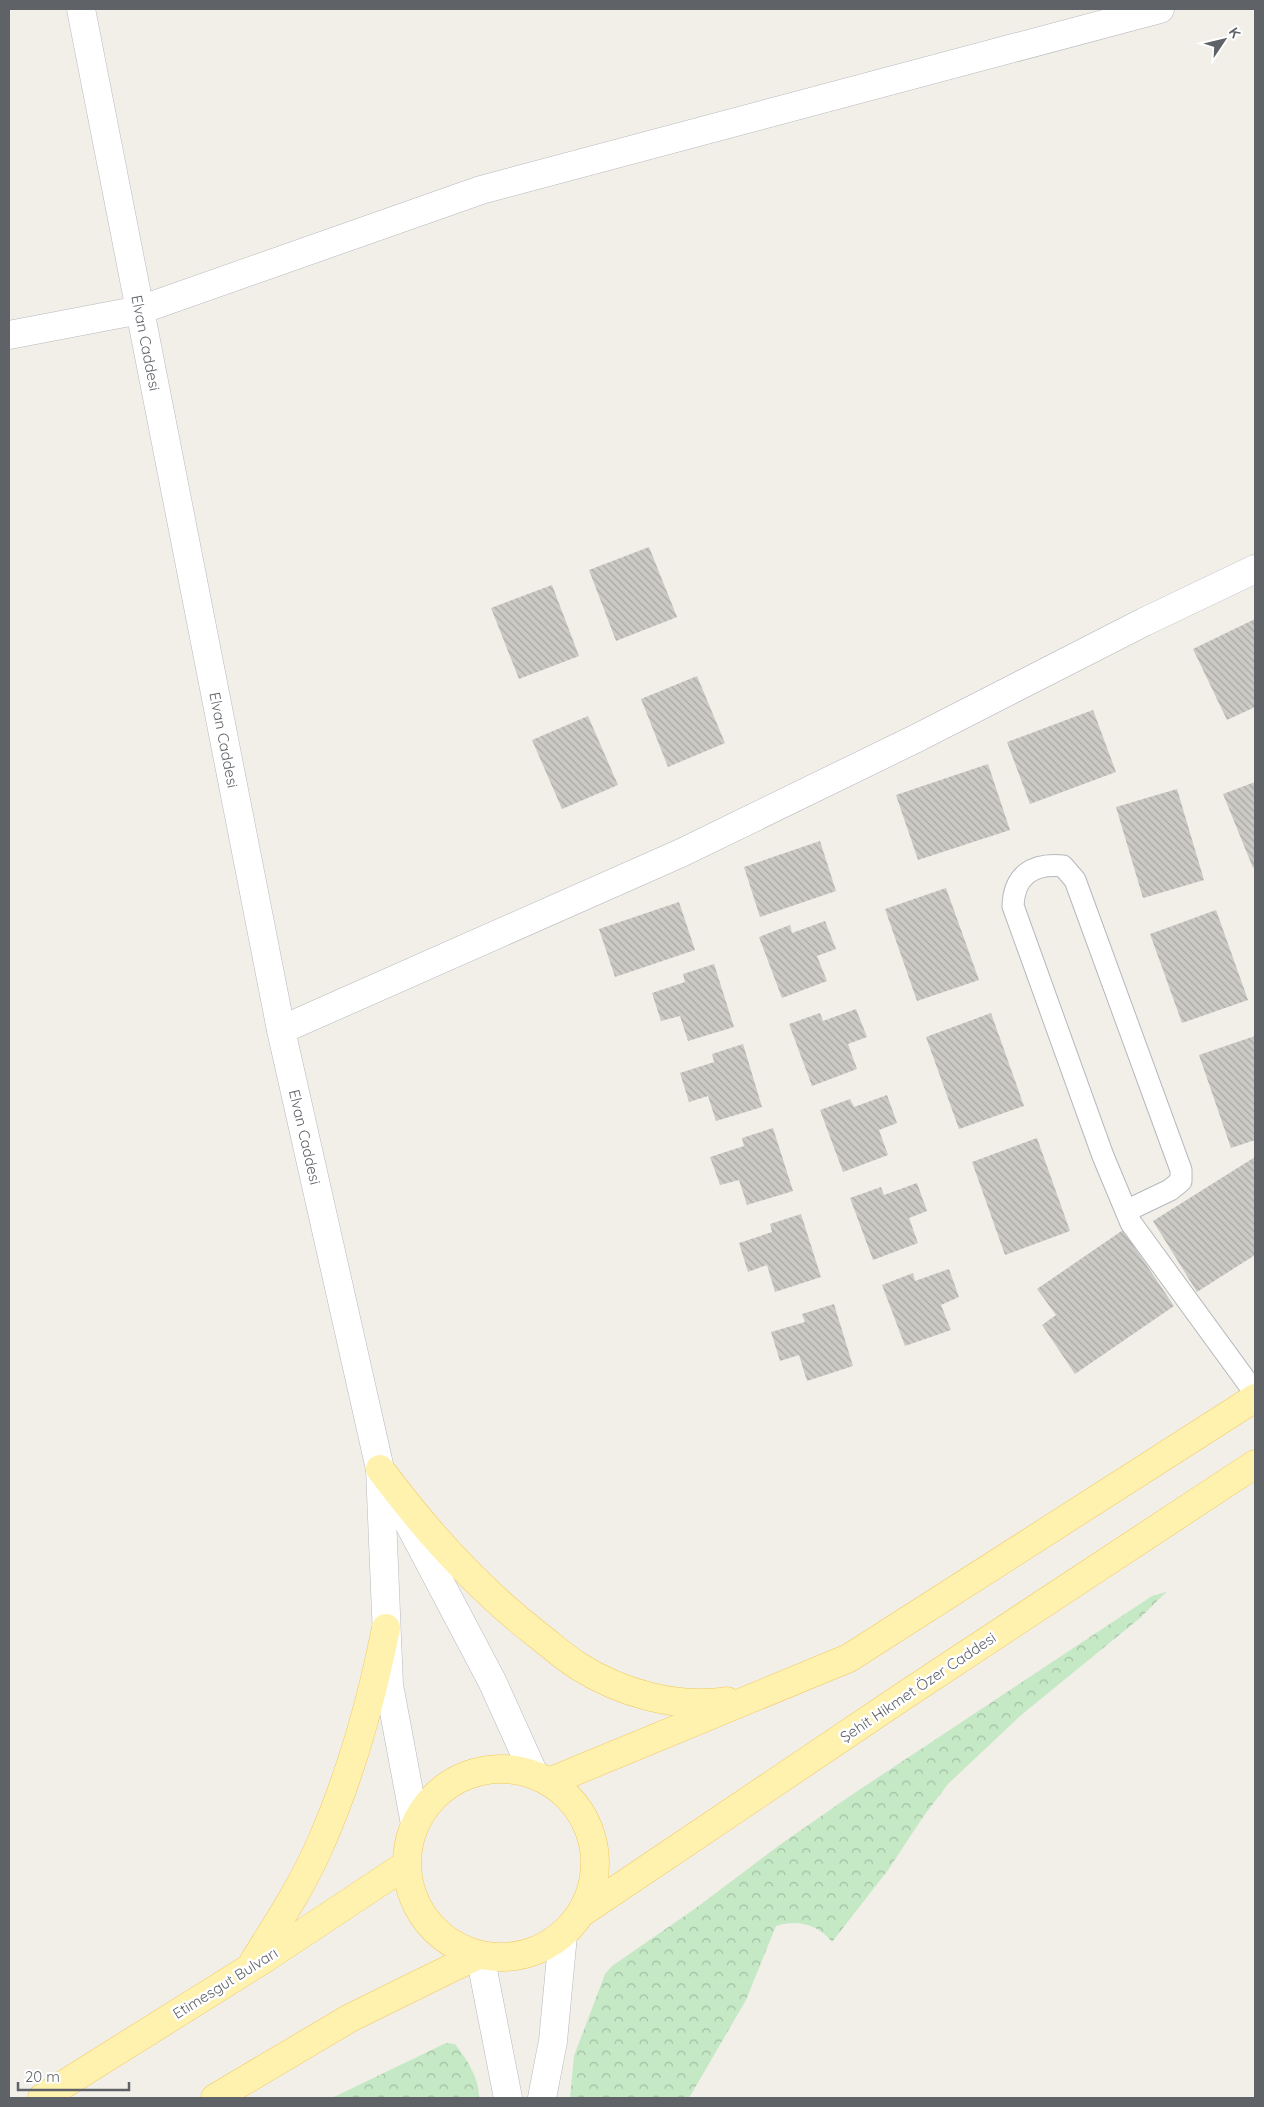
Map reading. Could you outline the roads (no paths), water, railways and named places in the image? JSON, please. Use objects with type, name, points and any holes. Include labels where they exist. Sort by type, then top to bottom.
[{"type":"main road","points":[[542,1778],[755,1697],[849,1658],[1255,1398]]},
{"type":"main road","name":"Şehit Hikmet Özer Caddesi","points":[[583,1912],[905,1695],[1255,1464]]},
{"type":"main road","points":[[380,1469],[409,1509],[477,1583],[516,1618],[577,1665],[599,1678],[629,1690],[660,1699],[700,1703],[724,1702],[755,1697]]},
{"type":"main road","points":[[249,1969],[286,1909],[319,1847],[346,1782],[376,1680],[386,1628]]},
{"type":"main road","points":[[506,1769],[542,1778],[572,1801],[588,1826],[595,1854],[594,1884],[583,1912],[563,1935],[538,1951],[508,1958],[479,1955],[450,1942],[427,1922],[412,1895],[407,1864],[408,1844],[415,1824],[430,1800],[452,1782],[478,1772],[506,1769]]},
{"type":"main road","name":"Etimesgut Bulvarı","points":[[42,2098],[249,1969],[407,1864]]},
{"type":"main road","points":[[215,2098],[350,2018],[479,1955]]},
{"type":"street","name":"Elvan Caddesi","points":[[81,9],[281,1030],[380,1469]]},
{"type":"street","points":[[9,335],[140,310],[481,190],[1160,9]]},
{"type":"street","points":[[281,1030],[689,849],[915,739],[1144,622],[1255,569]]},
{"type":"street","points":[[380,1469],[389,1684],[415,1824]]},
{"type":"street","points":[[380,1469],[542,1778]]},
{"type":"street","points":[[542,2098],[553,2042],[563,1935]]},
{"type":"street","points":[[479,1955],[508,2098]]},
{"type":"lane","points":[[1126,1210],[1170,1190],[1181,1181],[1181,1170],[1075,880],[1063,866],[1048,865],[1034,868],[1023,877],[1013,891],[1013,906],[1103,1156],[1131,1223],[1255,1393]]}]
